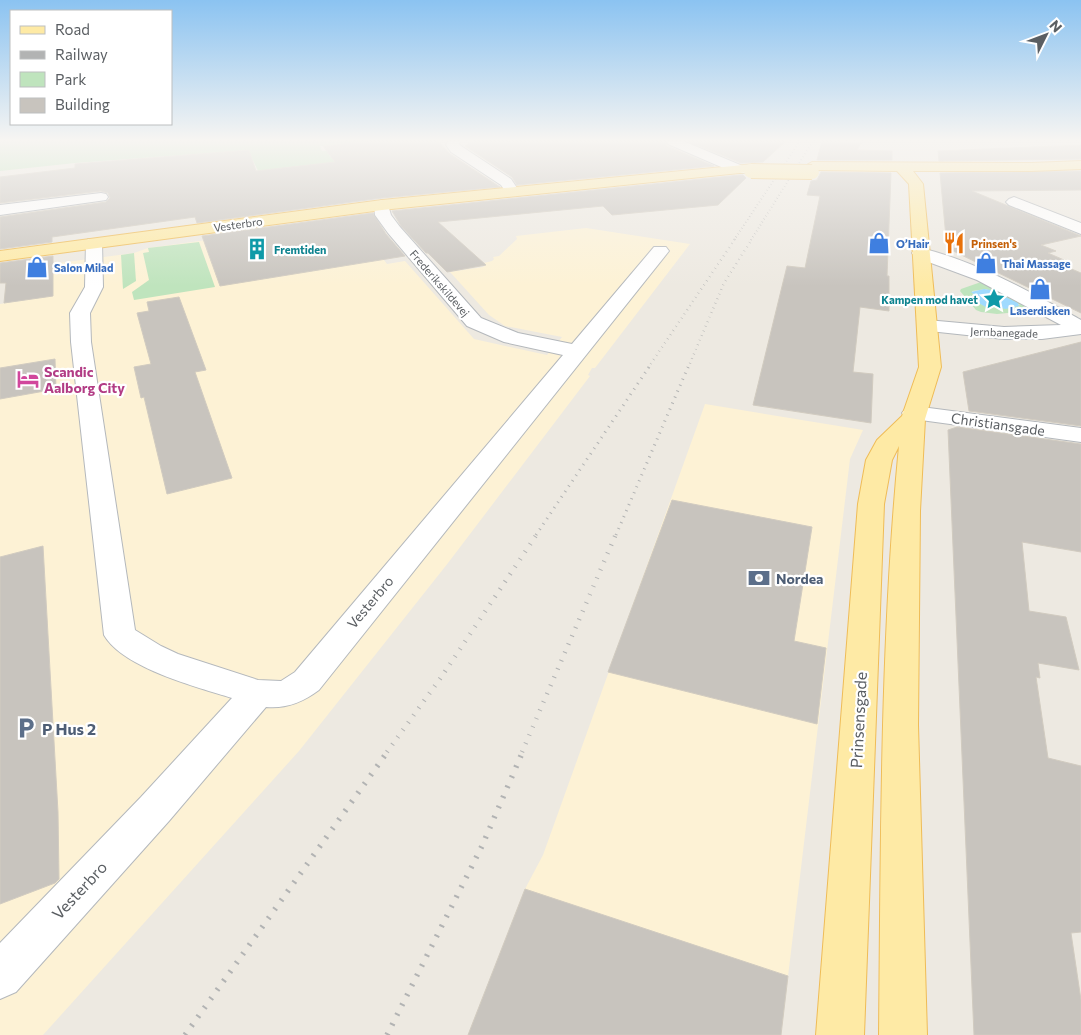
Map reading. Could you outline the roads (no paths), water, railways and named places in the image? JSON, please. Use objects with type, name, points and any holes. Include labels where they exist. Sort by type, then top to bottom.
[{"type":"main road","name":"Vesterbro","points":[[0,256],[382,205],[530,189]]},
{"type":"main road","name":"Prinsensgade","points":[[903,1035],[900,725],[906,511],[914,416],[930,367],[916,189]]},
{"type":"main road","name":"Prinsensgade","points":[[840,1035],[871,504],[879,460],[886,445],[914,416]]},
{"type":"street","points":[[0,210],[101,197]]},
{"type":"street","points":[[1014,202],[1081,229]]},
{"type":"street","name":"Frederikskildevej","points":[[382,205],[383,215],[428,271],[474,322],[486,330],[500,335],[576,351]]},
{"type":"street","name":"Vesterbro","points":[[94,243],[94,287],[80,313],[81,342],[120,635],[131,646],[171,664],[258,693],[276,697],[294,691],[307,681],[576,351],[660,252]]},
{"type":"street","points":[[921,253],[956,265],[1051,310],[1081,328]]},
{"type":"street","name":"Jernbanegade","points":[[927,326],[1017,335],[1081,328]]},
{"type":"street","name":"Christiansgade","points":[[914,416],[1081,436]]},
{"type":"street","name":"Vesterbro","points":[[0,976],[155,809],[258,693]]},
{"type":"water","points":[[984,289],[991,290],[1018,303],[1019,306],[1005,309],[990,304],[992,306],[986,307],[973,300],[975,297],[979,298],[971,292]]},
{"type":"railway","points":[[734,240],[768,189]]},
{"type":"railway","points":[[751,240],[783,189]]},
{"type":"railway","points":[[648,368],[735,239]]},
{"type":"railway","points":[[688,368],[724,283],[752,239]]},
{"type":"railway","points":[[536,535],[649,367]]},
{"type":"railway","points":[[616,535],[688,367]]},
{"type":"railway","points":[[387,752],[442,676],[537,534]]},
{"type":"railway","points":[[522,752],[616,534]]},
{"type":"railway","points":[[185,1035],[388,751]]},
{"type":"railway","points":[[387,1035],[482,846],[523,751]]},
{"type":"place","name":"O’Hair","points":[[879,243]]},
{"type":"place","name":"Prinsen's","points":[[954,243]]},
{"type":"place","name":"Fremtiden","points":[[257,249]]},
{"type":"place","name":"Thai Massage","points":[[986,263]]},
{"type":"place","name":"Salon Milad","points":[[37,267]]},
{"type":"place","name":"Laserdisken","points":[[1040,289]]},
{"type":"place","name":"Kampen mod havet","points":[[994,299]]},
{"type":"place","name":"Scandic Aalborg City","points":[[28,379]]},
{"type":"place","name":"Nordea","points":[[759,578]]},
{"type":"place","name":"P Hus 2","points":[[26,728]]}]
